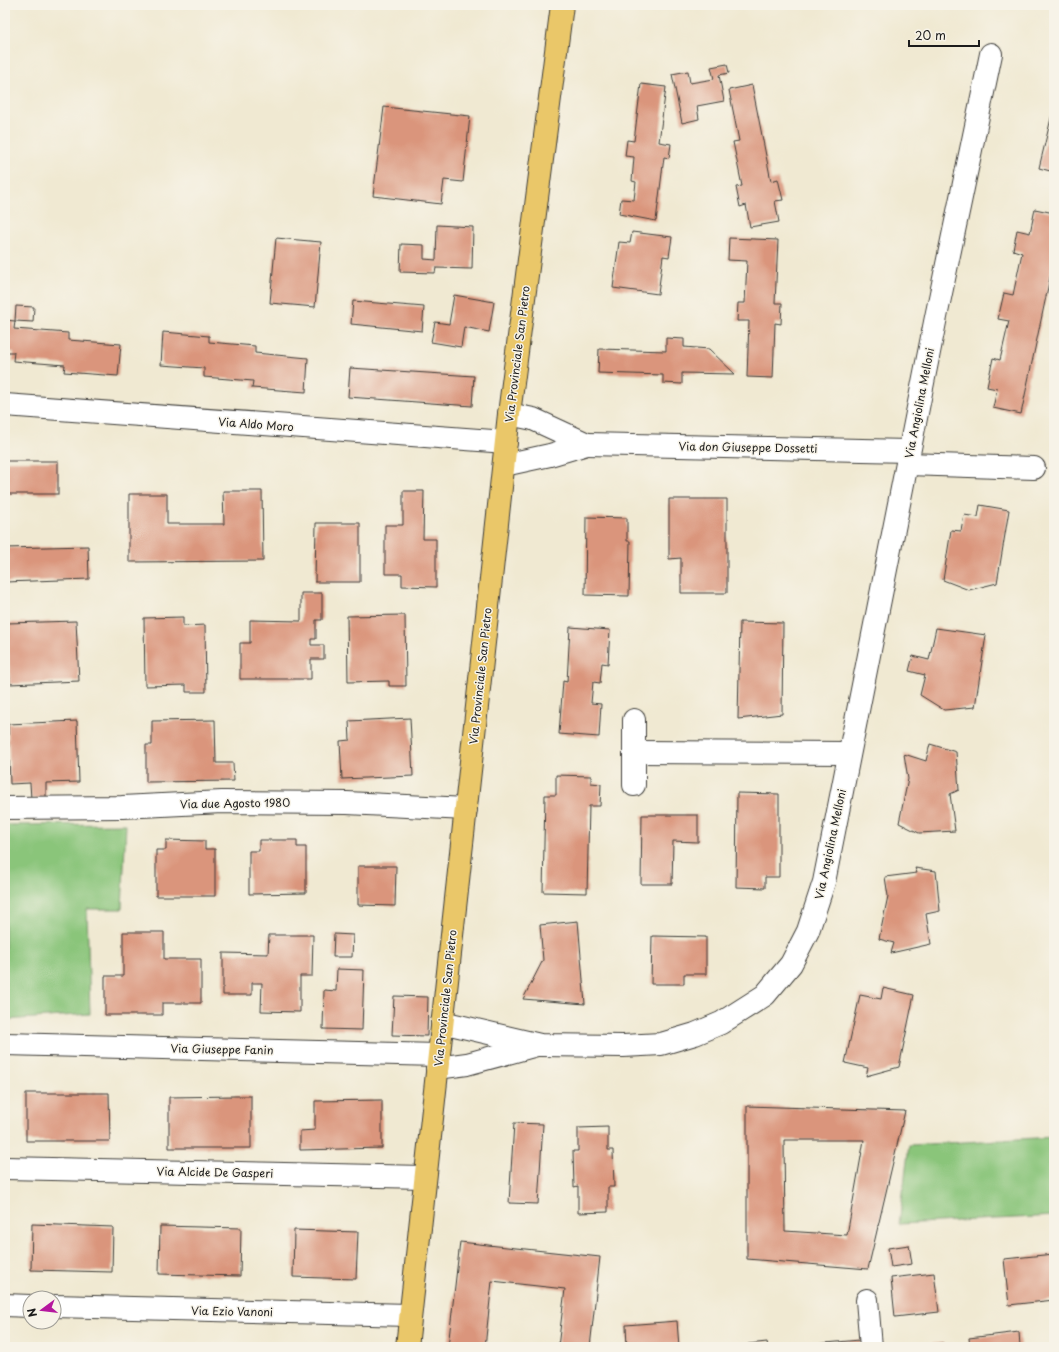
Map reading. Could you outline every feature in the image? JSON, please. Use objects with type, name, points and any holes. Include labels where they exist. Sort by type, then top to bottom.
[{"type":"main road","name":"Via Provinciale San Pietro","points":[[407,1347],[509,414],[562,5]]},
{"type":"street","name":"Via Angiolina Melloni","points":[[442,1022],[540,1045],[623,1046],[661,1044],[695,1034],[721,1023],[765,995],[791,964],[808,931],[824,882],[908,457],[991,54]]},
{"type":"street","name":"Via Aldo Moro","points":[[5,405],[506,442]]},
{"type":"street","name":"Via don Giuseppe Dossetti","points":[[509,414],[533,419],[587,444]]},
{"type":"street","name":"Via don Giuseppe Dossetti","points":[[504,465],[550,455],[587,444],[908,457],[1034,468]]},
{"type":"street","points":[[634,720],[634,785]]},
{"type":"street","points":[[634,752],[849,753]]},
{"type":"street","name":"Via due Agosto 1980","points":[[5,808],[122,807],[222,802],[347,803],[466,809]]},
{"type":"street","name":"Via Giuseppe Fanin","points":[[5,1044],[438,1062]]},
{"type":"street","name":"Via Angiolina Melloni","points":[[438,1062],[467,1064],[540,1045]]},
{"type":"street","name":"Via Alcide De Gasperi","points":[[5,1168],[425,1177]]},
{"type":"street","points":[[867,1300],[871,1347]]},
{"type":"street","points":[[5,1305],[22,1306]]},
{"type":"street","name":"Via Ezio Vanoni","points":[[62,1306],[410,1314]]},
{"type":"green space","points":[[126,824],[122,909],[87,909],[90,1014],[5,1020],[5,825]]},
{"type":"green space","points":[[1054,1137],[1054,1216],[899,1224],[909,1145]]},
{"type":"building","points":[[727,64],[729,73],[719,75],[724,101],[697,106],[699,119],[682,123],[672,74],[688,71],[690,83],[714,79],[711,67]]},
{"type":"building","points":[[641,84],[666,87],[659,142],[671,144],[669,158],[664,157],[656,221],[619,214],[621,199],[634,200],[636,182],[632,181],[634,157],[625,156],[627,140],[634,141]]},
{"type":"building","points":[[752,85],[771,181],[778,179],[783,200],[775,201],[779,222],[750,227],[746,205],[740,207],[736,187],[742,186],[733,142],[739,141],[729,90]]},
{"type":"building","points":[[384,107],[470,116],[463,182],[444,180],[441,204],[373,196]]},
{"type":"building","points":[[1054,110],[1054,172],[1039,168]]},
{"type":"building","points":[[1035,209],[1054,213],[1054,259],[1021,414],[993,408],[997,389],[987,387],[993,358],[1000,360],[1009,321],[998,319],[1004,293],[1013,295],[1022,253],[1013,250],[1017,230],[1030,233]]},
{"type":"building","points":[[437,225],[473,227],[472,269],[436,268],[435,273],[400,272],[401,244],[424,245],[424,259],[436,260]]},
{"type":"building","points":[[632,232],[672,237],[669,257],[663,256],[658,294],[613,288],[619,242],[630,243]]},
{"type":"building","points":[[276,238],[321,242],[315,307],[270,303]]},
{"type":"building","points":[[729,238],[778,240],[775,303],[782,303],[781,324],[775,323],[773,378],[747,377],[749,321],[737,321],[738,303],[745,303],[747,261],[728,260]]},
{"type":"building","points":[[454,295],[494,302],[489,332],[464,327],[461,347],[431,342],[435,322],[449,324]]},
{"type":"building","points":[[353,301],[424,307],[422,331],[351,324]]},
{"type":"building","points":[[16,306],[34,307],[33,322],[15,321]]},
{"type":"building","points":[[5,320],[15,321],[14,329],[68,333],[68,340],[121,344],[118,376],[64,372],[65,365],[13,361],[14,352],[5,352]]},
{"type":"building","points":[[163,332],[209,336],[209,342],[255,346],[255,353],[308,358],[306,392],[252,388],[253,381],[204,377],[204,368],[161,365]]},
{"type":"building","points":[[666,338],[684,339],[684,347],[709,349],[735,374],[682,373],[682,384],[663,383],[663,375],[598,373],[599,349],[666,351]]},
{"type":"building","points":[[350,368],[474,376],[472,406],[348,397]]},
{"type":"building","points":[[5,461],[58,461],[58,494],[5,494]]},
{"type":"building","points":[[223,491],[262,491],[263,561],[129,562],[129,494],[167,494],[167,524],[224,524]]},
{"type":"building","points":[[403,491],[424,491],[423,539],[436,539],[436,587],[402,586],[402,574],[385,574],[385,525],[403,525]]},
{"type":"building","points":[[669,499],[727,499],[727,593],[681,593],[681,558],[669,559]]},
{"type":"building","points":[[980,505],[1009,510],[997,583],[969,590],[943,580],[951,530],[961,531],[964,515],[978,517]]},
{"type":"building","points":[[586,517],[627,518],[627,541],[630,541],[629,596],[585,595]]},
{"type":"building","points":[[316,523],[360,523],[360,582],[315,582]]},
{"type":"building","points":[[88,546],[89,579],[5,582],[5,548]]},
{"type":"building","points":[[301,593],[322,593],[322,620],[316,620],[316,639],[311,639],[311,645],[324,645],[324,659],[311,659],[311,679],[240,679],[240,643],[250,643],[250,620],[301,621]]},
{"type":"building","points":[[405,615],[406,686],[389,686],[389,681],[348,682],[347,616]]},
{"type":"building","points":[[183,617],[183,626],[205,625],[206,692],[186,692],[186,685],[145,686],[144,618]]},
{"type":"building","points":[[76,621],[79,681],[10,684],[7,623]]},
{"type":"building","points":[[740,622],[783,623],[782,714],[738,719]]},
{"type":"building","points":[[570,627],[610,630],[608,664],[602,663],[600,683],[593,682],[591,703],[601,704],[599,737],[559,734],[563,681],[567,682]]},
{"type":"building","points":[[936,628],[986,635],[975,707],[944,710],[920,695],[925,675],[909,671],[913,656],[929,660]]},
{"type":"building","points":[[410,718],[413,776],[342,779],[340,741],[350,740],[349,721]]},
{"type":"building","points":[[215,720],[216,763],[233,763],[234,781],[146,782],[146,745],[152,745],[152,721]]},
{"type":"building","points":[[77,721],[79,782],[46,783],[46,798],[31,799],[30,783],[10,784],[8,724]]},
{"type":"building","points":[[930,744],[956,752],[959,790],[950,794],[955,831],[919,833],[899,823],[908,779],[904,754],[926,761]]},
{"type":"building","points":[[556,775],[591,776],[591,783],[601,784],[600,806],[589,806],[587,893],[543,892],[545,795],[556,795]]},
{"type":"building","points":[[737,793],[779,794],[779,877],[765,877],[765,888],[736,887]]},
{"type":"building","points":[[642,815],[698,815],[698,842],[673,841],[672,884],[641,884]]},
{"type":"building","points":[[166,840],[205,841],[205,849],[215,849],[215,896],[156,896],[156,850],[166,850]]},
{"type":"building","points":[[259,840],[297,840],[297,847],[306,847],[306,893],[249,894],[249,851],[259,851]]},
{"type":"building","points":[[358,866],[396,866],[395,906],[358,905]]},
{"type":"building","points":[[915,868],[936,871],[940,911],[926,914],[931,944],[891,953],[894,943],[879,939],[888,896],[885,877],[917,873]]},
{"type":"building","points":[[578,921],[585,1004],[523,999],[543,960],[540,925]]},
{"type":"building","points":[[123,932],[164,932],[164,959],[201,959],[201,1003],[162,1003],[162,1015],[105,1015],[105,976],[123,976]]},
{"type":"building","points":[[334,934],[353,935],[352,957],[333,957]]},
{"type":"building","points":[[269,935],[313,935],[312,976],[300,976],[300,1012],[261,1011],[262,983],[252,983],[252,995],[223,995],[223,953],[268,954]]},
{"type":"building","points":[[652,936],[706,937],[706,974],[684,974],[684,984],[651,984]]},
{"type":"building","points":[[337,969],[364,970],[362,1030],[323,1029],[324,990],[336,991]]},
{"type":"building","points":[[883,988],[914,995],[899,1067],[866,1076],[868,1068],[845,1063],[860,995],[881,999]]},
{"type":"building","points":[[394,996],[428,997],[427,1036],[392,1035]]},
{"type":"building","points":[[26,1093],[109,1093],[110,1141],[26,1141]]},
{"type":"building","points":[[251,1096],[251,1148],[169,1148],[169,1097]]},
{"type":"building","points":[[382,1100],[382,1148],[300,1150],[300,1131],[315,1130],[315,1101]]},
{"type":"building","points":[[747,1106],[905,1111],[868,1269],[747,1259]],"holes":[[[784,1140],[864,1140],[847,1235],[785,1231]]]},
{"type":"building","points":[[514,1123],[543,1124],[538,1204],[509,1203]]},
{"type":"building","points":[[608,1127],[608,1150],[613,1150],[614,1187],[608,1187],[608,1212],[578,1213],[578,1186],[574,1187],[573,1151],[578,1151],[578,1128]]},
{"type":"building","points":[[32,1224],[113,1227],[112,1272],[31,1270]]},
{"type":"building","points":[[160,1226],[241,1228],[240,1276],[159,1274]]},
{"type":"building","points":[[294,1230],[358,1232],[356,1279],[293,1277]]},
{"type":"building","points":[[460,1242],[600,1257],[590,1347],[558,1347],[565,1289],[492,1281],[485,1347],[448,1347]]},
{"type":"building","points":[[909,1245],[912,1264],[891,1267],[888,1248]]},
{"type":"building","points":[[1054,1254],[1054,1300],[1009,1305],[1004,1259]]},
{"type":"building","points":[[934,1273],[939,1312],[895,1317],[891,1278]]},
{"type":"building","points":[[677,1321],[679,1347],[627,1347],[626,1325]]},
{"type":"building","points":[[1019,1332],[1020,1347],[970,1347],[969,1338]]},
{"type":"building","points":[[860,1340],[861,1347],[791,1347],[791,1346]]},
{"type":"building","points":[[767,1342],[768,1347],[748,1347],[748,1344]]},
{"type":"building","points":[[943,1343],[944,1347],[906,1347],[906,1346]]}]
